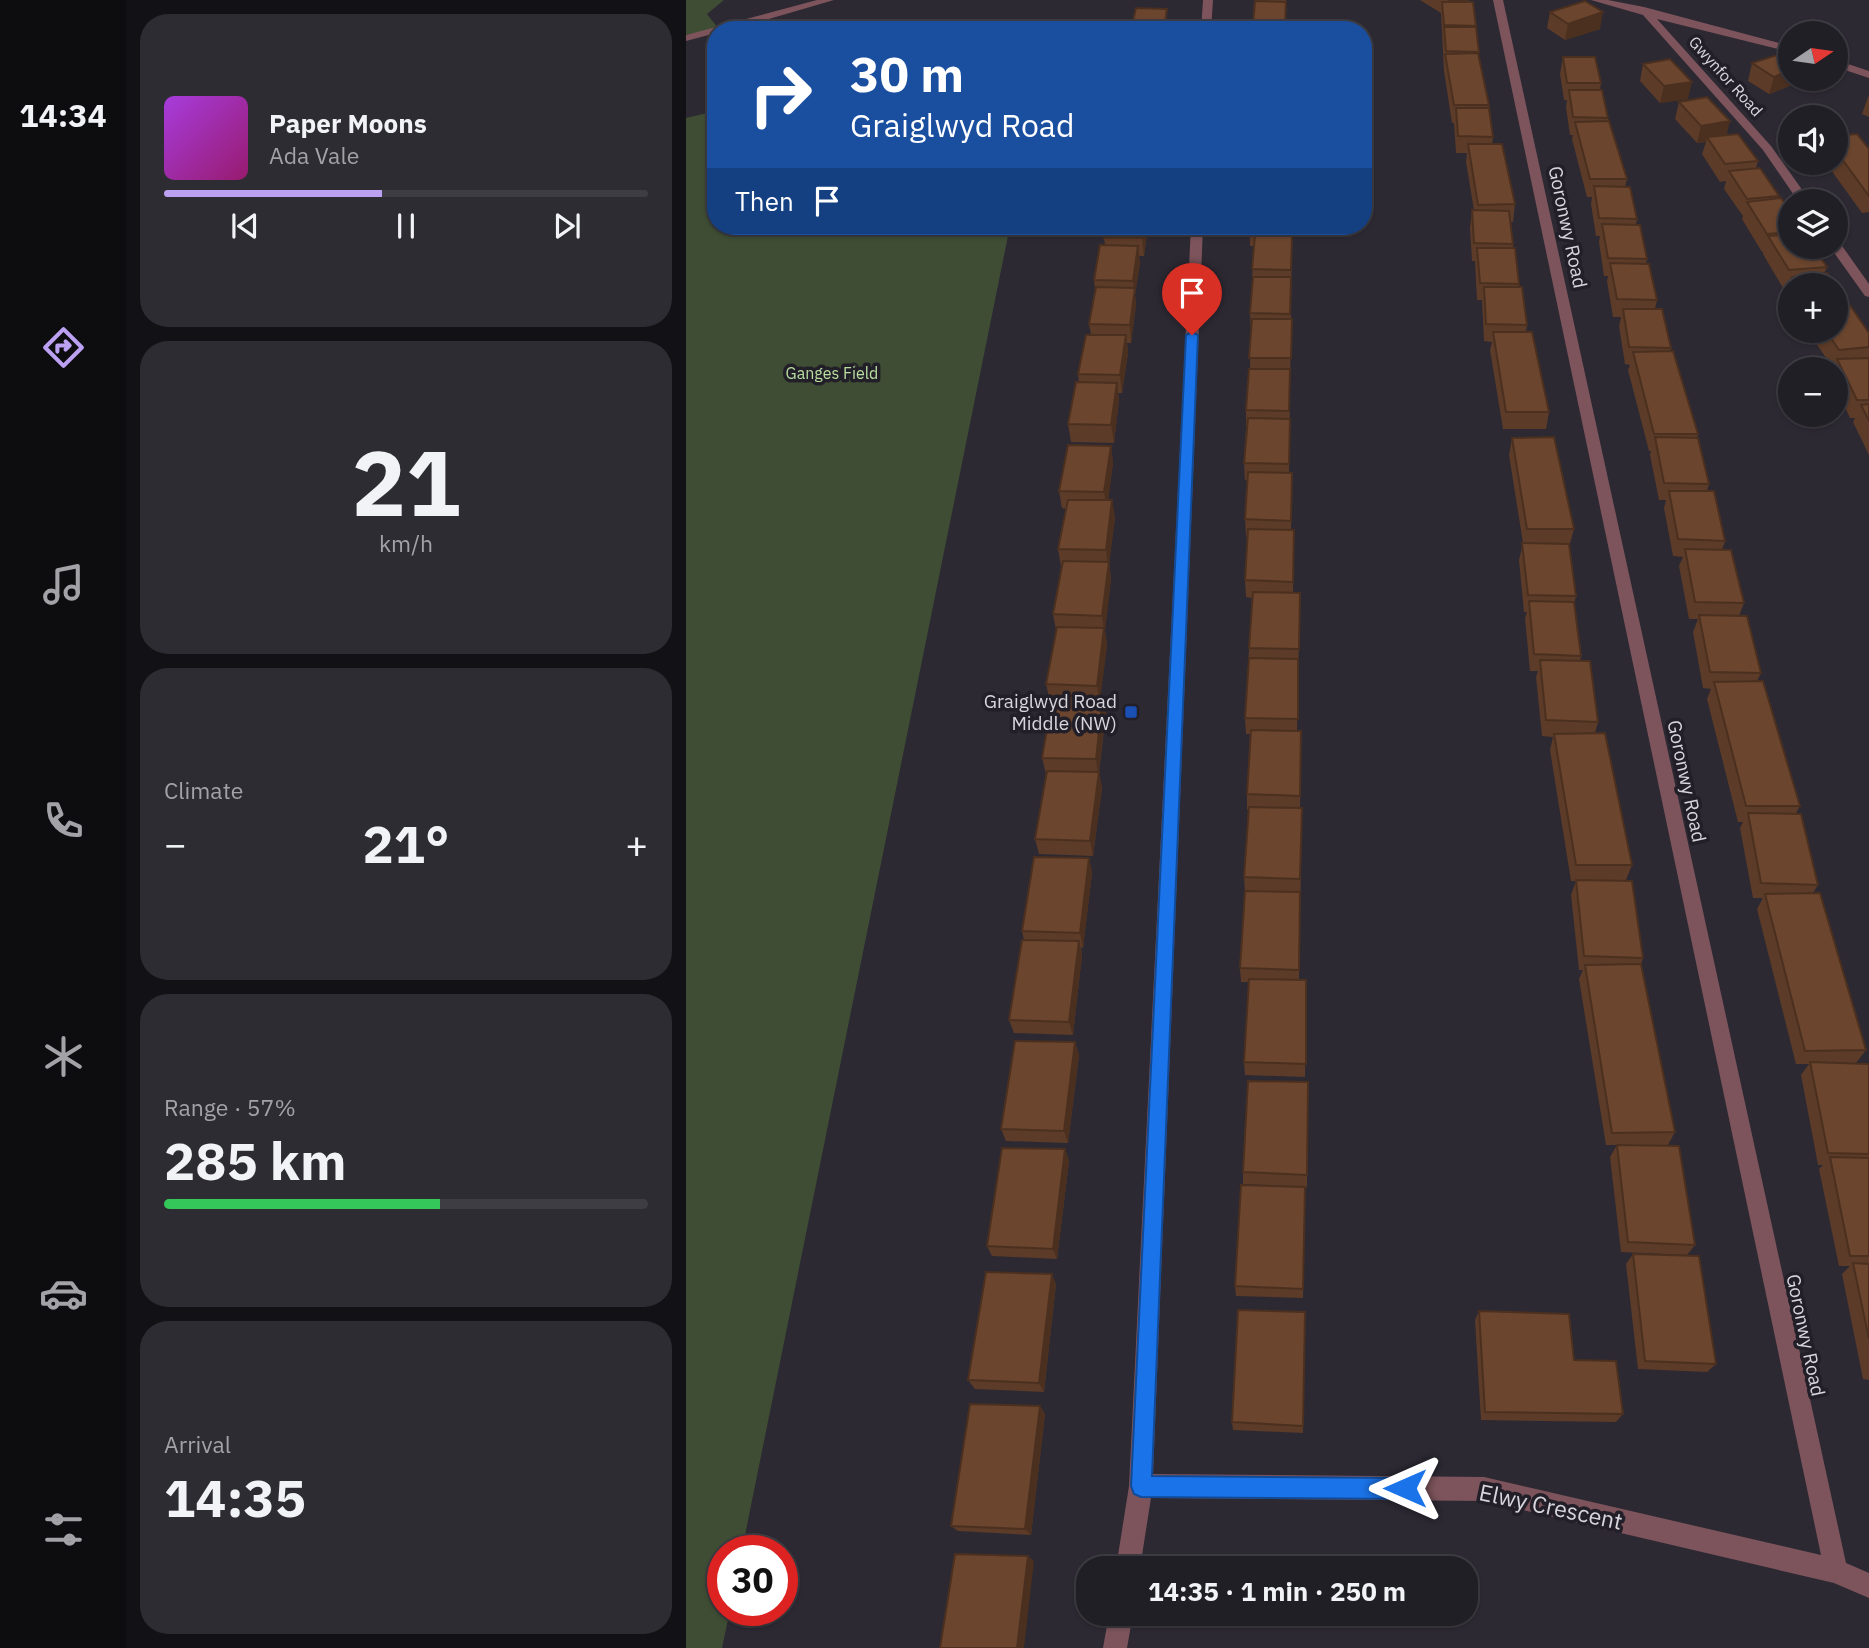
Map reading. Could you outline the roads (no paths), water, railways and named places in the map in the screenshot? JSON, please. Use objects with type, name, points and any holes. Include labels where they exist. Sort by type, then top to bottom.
[{"type":"street","points":[[751,21],[829,0]]},
{"type":"street","points":[[1207,21],[1208,0]]},
{"type":"street","name":"Goronwy Road","points":[[1498,0],[1836,1571]]},
{"type":"street","points":[[1596,0],[1778,46]]},
{"type":"street","name":"Gwynfor Road","points":[[1644,10],[1767,148],[1796,189]]},
{"type":"street","points":[[686,38],[707,33]]},
{"type":"street","points":[[1848,67],[1869,75]]},
{"type":"street","points":[[1130,1556],[1141,1486],[1197,235]]},
{"type":"street","points":[[1845,259],[1869,293]]},
{"type":"street","name":"Elwy Crescent","points":[[1141,1486],[1484,1489],[1836,1571],[1869,1586]]},
{"type":"street","points":[[1115,1648],[1119,1626]]},
{"type":"place","name":"Graiglwyd Road Middle (NW)","points":[[1131,712]]},
{"type":"park label","name":"Ganges Field","points":[[832,373]]}]
